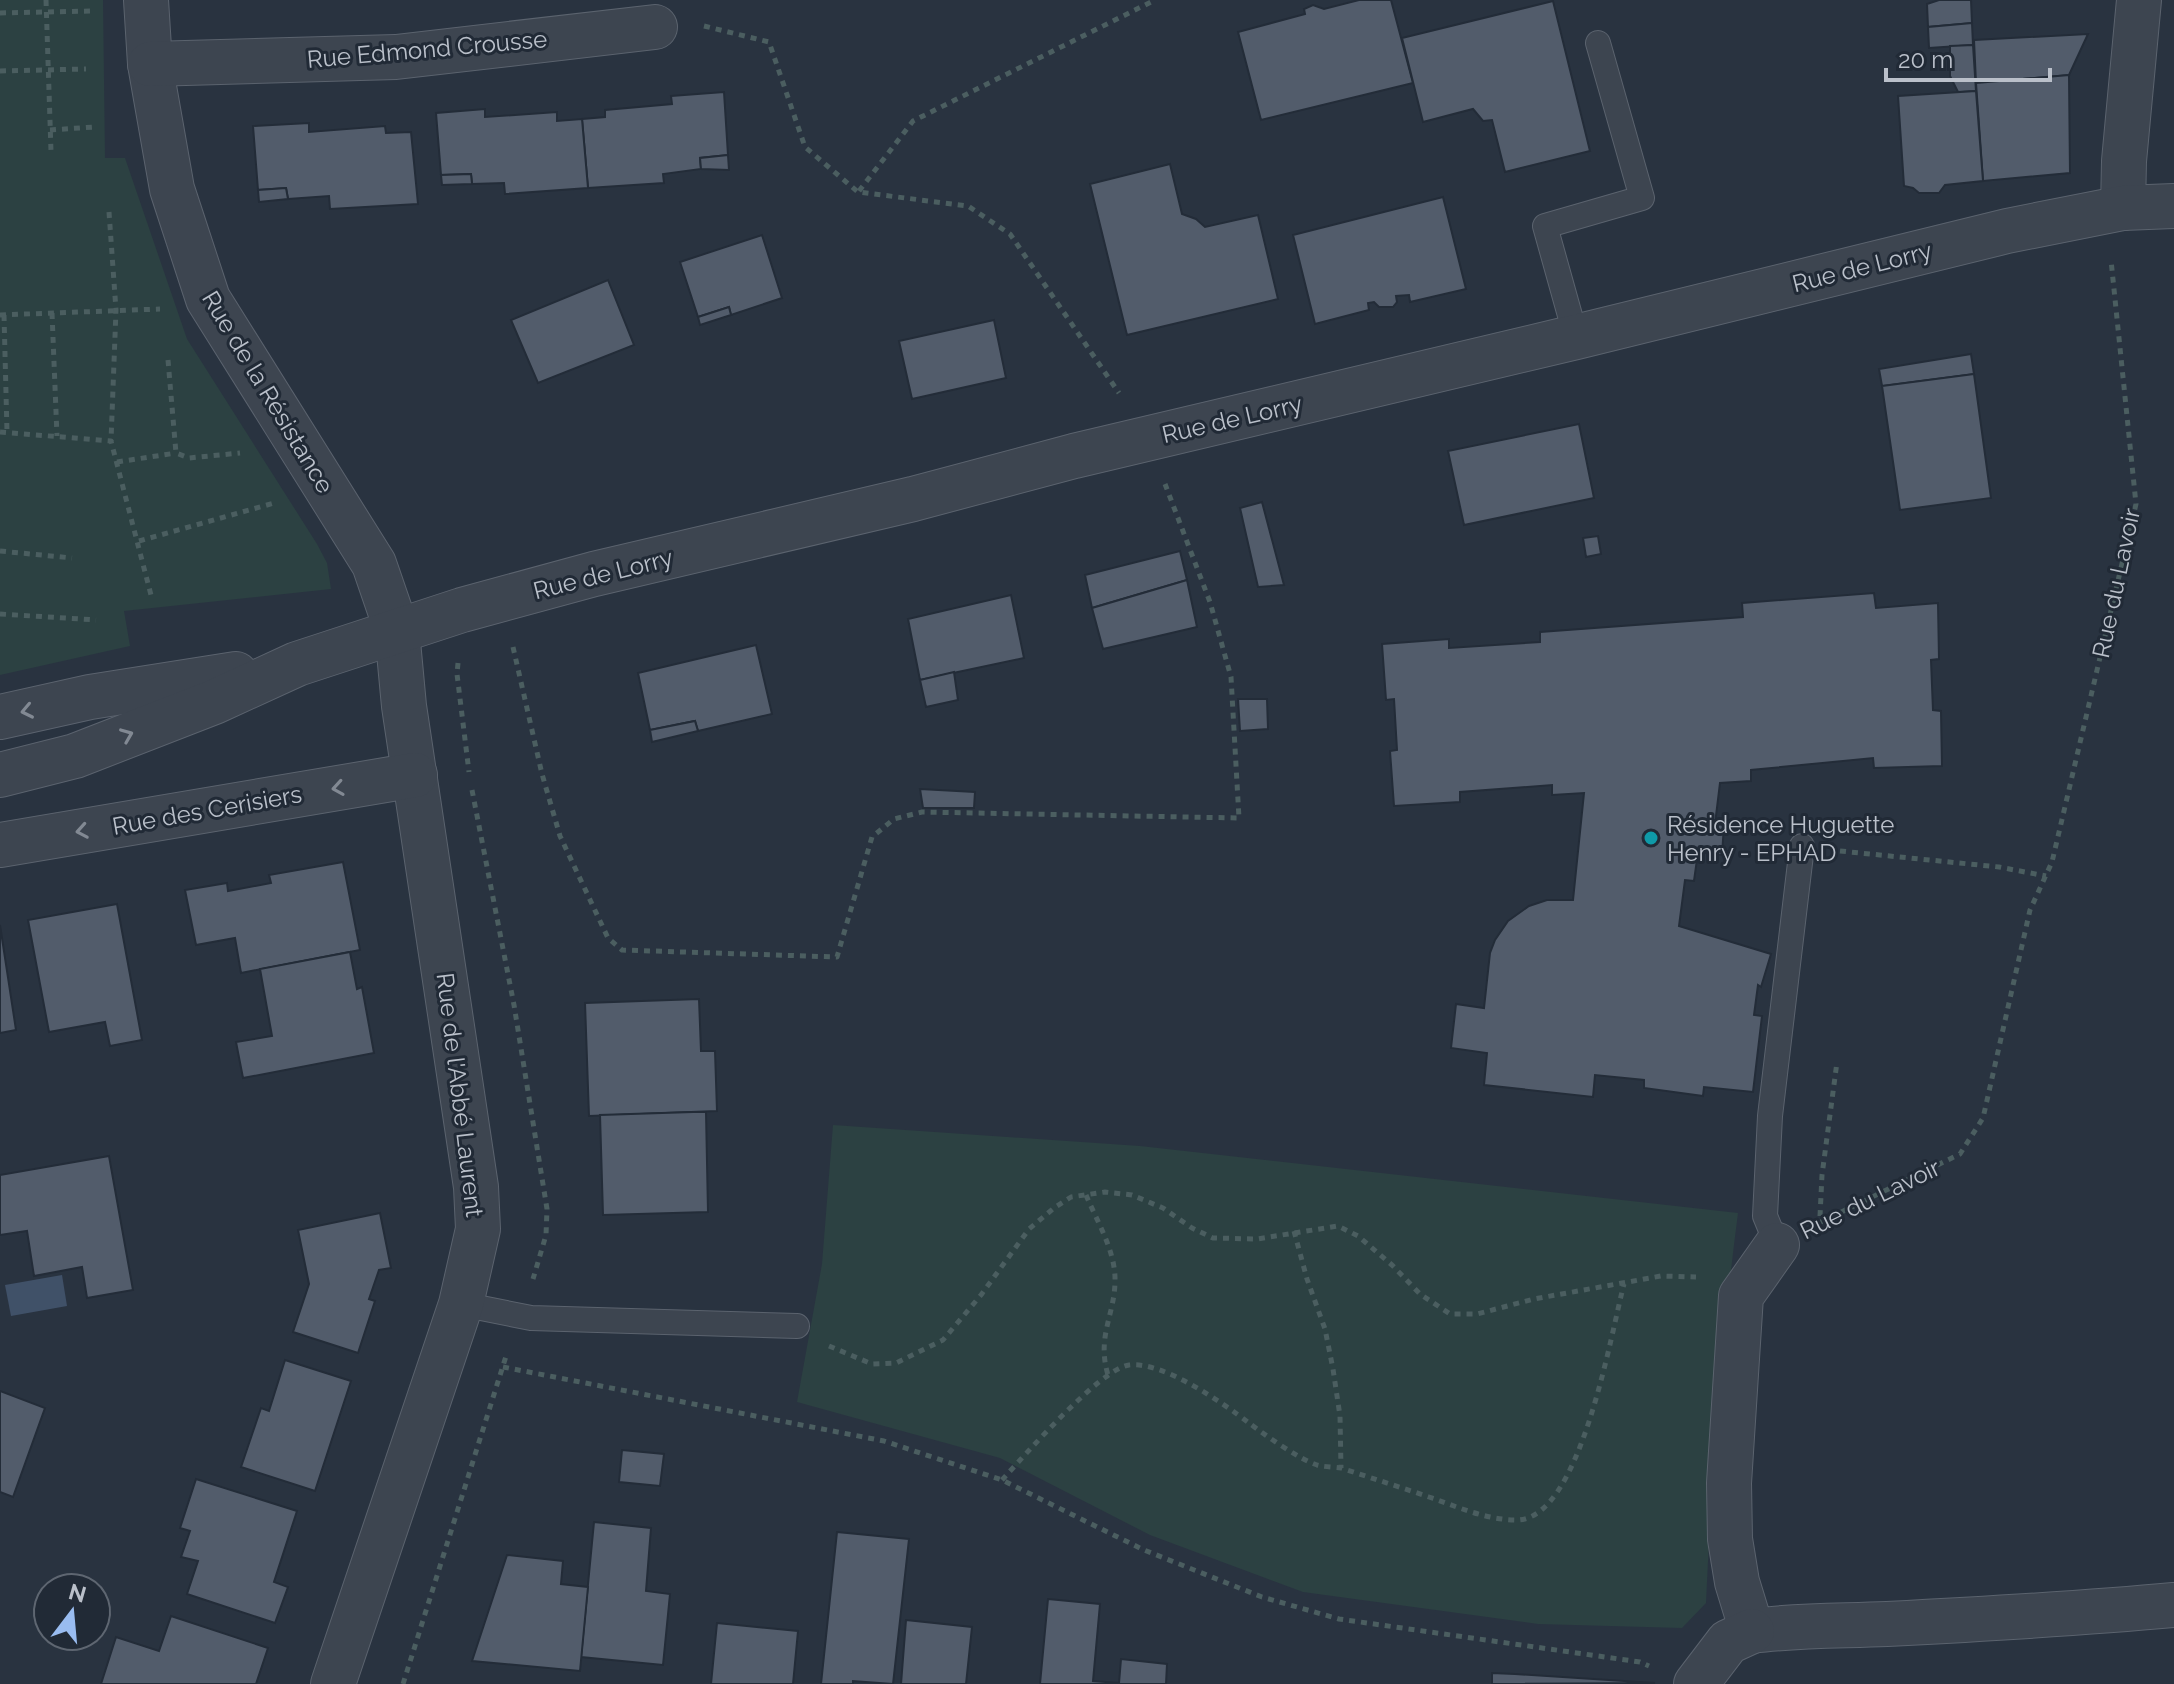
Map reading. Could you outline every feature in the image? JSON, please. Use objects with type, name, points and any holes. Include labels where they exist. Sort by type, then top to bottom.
[{"type":"street","name":"Rue de la Résistance","points":[[146,0],[150,64],[172,189],[208,299],[374,564],[397,631]]},
{"type":"street","points":[[2113,210],[2124,161],[2139,0]]},
{"type":"street","name":"Rue Edmond Crousse","points":[[150,64],[396,57],[655,27]]},
{"type":"street","name":"Rue de Lorry","points":[[0,775],[75,756],[214,702],[297,664],[397,631],[594,574],[2007,231],[2113,210],[2174,206]]},
{"type":"street","name":"Rue de l'Abbé Laurent","points":[[333,1684],[461,1304],[478,1229],[476,1187],[404,706],[397,631]]},
{"type":"street","name":"Rue de Lorry","points":[[0,717],[90,697],[297,664]]},
{"type":"street","name":"Rue des Cerisiers","points":[[0,845],[415,775]]},
{"type":"street","name":"Rue du Lavoir","points":[[1741,1296],[1777,1245]]},
{"type":"street","points":[[1741,1296],[1729,1483],[1730,1539],[1737,1582],[1752,1631]]},
{"type":"street","points":[[1696,1684],[1728,1642],[1752,1631],[1789,1626],[2089,1613],[2174,1605]]},
{"type":"lane","points":[[1576,337],[1545,226],[1642,198],[1598,43]]},
{"type":"lane","points":[[1777,1245],[1765,1216],[1770,1116],[1802,846]]},
{"type":"lane","points":[[461,1304],[531,1318],[797,1326]]},
{"type":"path","points":[[46,0],[51,151]]},
{"type":"path","points":[[858,192],[913,121],[1155,0]]},
{"type":"path","points":[[0,13],[92,11]]},
{"type":"path","points":[[502,600],[542,774],[560,836],[608,938],[622,950],[837,957],[872,837],[894,819],[922,812],[1239,818],[1231,677],[1210,602],[1148,439],[1126,402],[1010,234],[968,206],[858,192],[805,147],[769,42],[700,25],[655,27]]},
{"type":"path","points":[[0,71],[86,69]]},
{"type":"path","points":[[50,130],[94,127]]},
{"type":"path","name":"Rue du Lavoir","points":[[1777,1245],[1960,1154],[1983,1118],[2030,910],[2052,862],[2136,504],[2111,257],[2113,210]]},
{"type":"path","points":[[109,212],[116,310],[111,441],[151,595]]},
{"type":"path","points":[[111,441],[4,432],[2,315],[174,309],[208,299]]},
{"type":"path","points":[[52,313],[57,436]]},
{"type":"path","points":[[168,360],[176,453]]},
{"type":"path","points":[[117,462],[176,453],[189,458],[240,453]]},
{"type":"path","points":[[139,541],[274,503]]},
{"type":"path","points":[[0,551],[72,558]]},
{"type":"path","points":[[0,614],[96,620]]},
{"type":"path","points":[[1802,846],[1999,867],[2046,876]]},
{"type":"path","points":[[1820,1222],[1822,1175],[1837,1062]]},
{"type":"path","points":[[797,1326],[833,1349],[872,1364],[896,1363],[943,1340],[981,1295],[1029,1229],[1054,1208],[1071,1197],[1105,1192],[1132,1195],[1163,1208],[1213,1238],[1257,1239],[1338,1226],[1392,1265],[1420,1294],[1450,1314],[1477,1314],[1534,1299],[1661,1276],[1725,1279],[1741,1296]]},
{"type":"path","points":[[1086,1195],[1110,1254],[1115,1278],[1102,1356],[1108,1375]]},
{"type":"path","points":[[1294,1231],[1325,1329],[1340,1416],[1341,1468]]},
{"type":"path","points":[[1002,1480],[1047,1429],[1108,1375],[1128,1365],[1148,1367],[1212,1395],[1262,1432],[1317,1465],[1341,1468],[1490,1518],[1522,1520],[1541,1509],[1559,1490],[1578,1452],[1596,1404],[1624,1284]]},
{"type":"path","points":[[503,1367],[884,1441],[1002,1480],[1144,1550],[1262,1597],[1339,1619],[1640,1662],[1651,1667]]},
{"type":"green space","points":[[0,0],[103,0],[105,158],[125,158],[187,339],[317,544],[327,563],[331,589],[124,611],[130,646],[0,675]]},
{"type":"green space","points":[[833,1125],[1140,1146],[1738,1213],[1718,1408],[1706,1603],[1682,1628],[1538,1624],[1303,1592],[1150,1535],[1000,1458],[797,1402],[822,1264]]},
{"type":"water","points":[[62,1275],[67,1306],[11,1316],[5,1285]]},
{"type":"building","points":[[1359,0],[1391,0],[1413,83],[1261,120],[1238,32],[1305,14],[1304,9],[1313,5],[1324,9]]},
{"type":"building","points":[[1939,0],[1971,0],[1972,23],[1928,27],[1927,4]]},
{"type":"building","points":[[1553,1],[1590,151],[1505,172],[1492,120],[1483,121],[1473,109],[1423,122],[1402,38]]},
{"type":"building","points":[[1972,23],[1973,45],[1929,48],[1928,27]]},
{"type":"building","points":[[2088,34],[2069,75],[1976,83],[1974,40]]},
{"type":"building","points":[[1973,45],[1976,91],[1958,92],[1950,76],[1950,46]]},
{"type":"building","points":[[2069,75],[2070,173],[1983,181],[1976,83]]},
{"type":"building","points":[[1976,91],[1983,181],[1945,185],[1939,193],[1919,193],[1904,186],[1898,96]]},
{"type":"building","points":[[724,92],[728,155],[700,158],[701,169],[663,174],[664,183],[588,188],[582,119],[605,117],[605,110],[672,104],[671,96]]},
{"type":"building","points":[[485,109],[485,117],[557,112],[557,121],[582,119],[588,188],[505,194],[504,183],[472,184],[471,174],[441,175],[436,113]]},
{"type":"building","points":[[309,123],[309,132],[385,126],[386,133],[411,132],[418,204],[330,209],[329,196],[288,199],[286,188],[258,190],[253,126]]},
{"type":"building","points":[[728,155],[729,170],[701,169],[700,158]]},
{"type":"building","points":[[1170,164],[1182,214],[1196,219],[1205,227],[1258,215],[1278,299],[1127,335],[1090,184]]},
{"type":"building","points":[[471,174],[472,184],[442,185],[441,175]]},
{"type":"building","points":[[286,188],[288,199],[259,202],[258,190]]},
{"type":"building","points":[[1443,197],[1466,289],[1410,302],[1409,295],[1396,296],[1397,302],[1393,307],[1368,303],[1369,310],[1315,324],[1293,235]]},
{"type":"building","points":[[762,235],[782,298],[731,315],[729,307],[698,317],[680,262]]},
{"type":"building","points":[[608,280],[634,345],[538,383],[511,320]]},
{"type":"building","points":[[729,307],[731,315],[700,325],[698,317]]},
{"type":"building","points":[[994,320],[1006,378],[912,399],[899,341]]},
{"type":"building","points":[[1971,354],[1974,374],[1882,386],[1879,369]]},
{"type":"building","points":[[1974,374],[1991,498],[1900,510],[1882,386]]},
{"type":"building","points":[[1579,424],[1594,498],[1464,525],[1448,451]]},
{"type":"building","points":[[1262,502],[1284,585],[1258,587],[1240,508]]},
{"type":"building","points":[[1598,536],[1601,554],[1586,557],[1583,538]]},
{"type":"building","points":[[1180,551],[1187,580],[1092,608],[1085,575]]},
{"type":"building","points":[[1187,580],[1197,627],[1103,649],[1092,608]]},
{"type":"building","name":"Résidence Huguette Henry - EPHAD","points":[[1874,593],[1876,608],[1938,603],[1939,659],[1931,660],[1933,710],[1941,711],[1942,766],[1874,768],[1873,758],[1751,770],[1751,781],[1720,783],[1715,824],[1724,825],[1722,855],[1698,852],[1694,881],[1685,880],[1679,926],[1771,954],[1761,987],[1758,985],[1754,1015],[1762,1016],[1753,1092],[1704,1087],[1703,1096],[1644,1088],[1644,1080],[1595,1075],[1593,1097],[1484,1085],[1487,1053],[1451,1048],[1456,1004],[1484,1008],[1490,953],[1508,921],[1529,906],[1547,900],[1573,900],[1584,793],[1552,795],[1552,785],[1460,792],[1460,802],[1394,806],[1390,751],[1397,750],[1394,699],[1386,700],[1382,644],[1449,639],[1449,648],[1540,642],[1540,632],[1743,617],[1742,603]]},
{"type":"building","points":[[1011,595],[1024,658],[920,680],[908,619]]},
{"type":"building","points":[[756,645],[772,714],[698,731],[695,721],[650,730],[638,673]]},
{"type":"building","points":[[954,672],[958,700],[926,707],[920,680]]},
{"type":"building","points":[[1238,699],[1267,699],[1268,729],[1240,731]]},
{"type":"building","points":[[695,721],[698,731],[652,742],[650,730]]},
{"type":"building","points":[[920,789],[975,792],[974,808],[923,808]]},
{"type":"building","points":[[343,862],[360,950],[241,973],[235,938],[196,945],[185,890],[227,883],[228,891],[271,883],[269,875]]},
{"type":"building","points":[[117,904],[142,1040],[110,1046],[105,1022],[49,1032],[28,920]]},
{"type":"building","points":[[0,925],[16,1030],[0,1033]]},
{"type":"building","points":[[350,952],[357,989],[362,987],[374,1053],[243,1078],[236,1042],[272,1036],[260,969]]},
{"type":"building","points":[[699,999],[701,1051],[715,1051],[717,1111],[589,1116],[585,1003]]},
{"type":"building","points":[[706,1112],[708,1212],[603,1215],[600,1115]]},
{"type":"building","points":[[109,1156],[133,1290],[87,1298],[82,1267],[34,1276],[27,1231],[0,1235],[0,1175]]},
{"type":"building","points":[[380,1213],[391,1268],[379,1270],[369,1299],[375,1301],[358,1353],[293,1332],[309,1284],[298,1230]]},
{"type":"building","points":[[285,1360],[351,1381],[315,1491],[241,1467],[261,1408],[269,1411]]},
{"type":"building","points":[[0,1391],[45,1408],[13,1497],[0,1492]]},
{"type":"building","points":[[622,1450],[664,1454],[660,1486],[619,1482]]},
{"type":"building","points":[[196,1479],[297,1511],[274,1582],[288,1587],[275,1623],[187,1594],[198,1561],[181,1557],[190,1531],[180,1528]]},
{"type":"building","points":[[594,1522],[651,1528],[646,1591],[670,1594],[663,1665],[581,1657]]},
{"type":"building","points":[[837,1532],[909,1539],[893,1684],[853,1681],[853,1684],[821,1684]]},
{"type":"building","points":[[507,1555],[563,1561],[561,1584],[588,1587],[580,1671],[472,1661]]},
{"type":"building","points":[[1048,1599],[1100,1604],[1093,1681],[1119,1683],[1121,1659],[1167,1664],[1166,1684],[1040,1684]]},
{"type":"building","points":[[171,1616],[268,1648],[256,1684],[101,1684],[116,1637],[159,1651]]},
{"type":"building","points":[[906,1620],[972,1627],[966,1684],[901,1684]]},
{"type":"building","points":[[717,1623],[798,1631],[793,1684],[711,1684]]},
{"type":"building","points":[[1492,1673],[1515,1674],[1655,1683],[1492,1684]]},
{"type":"place","name":"Résidence Huguette Henry - EPHAD","points":[[1651,838]]}]
